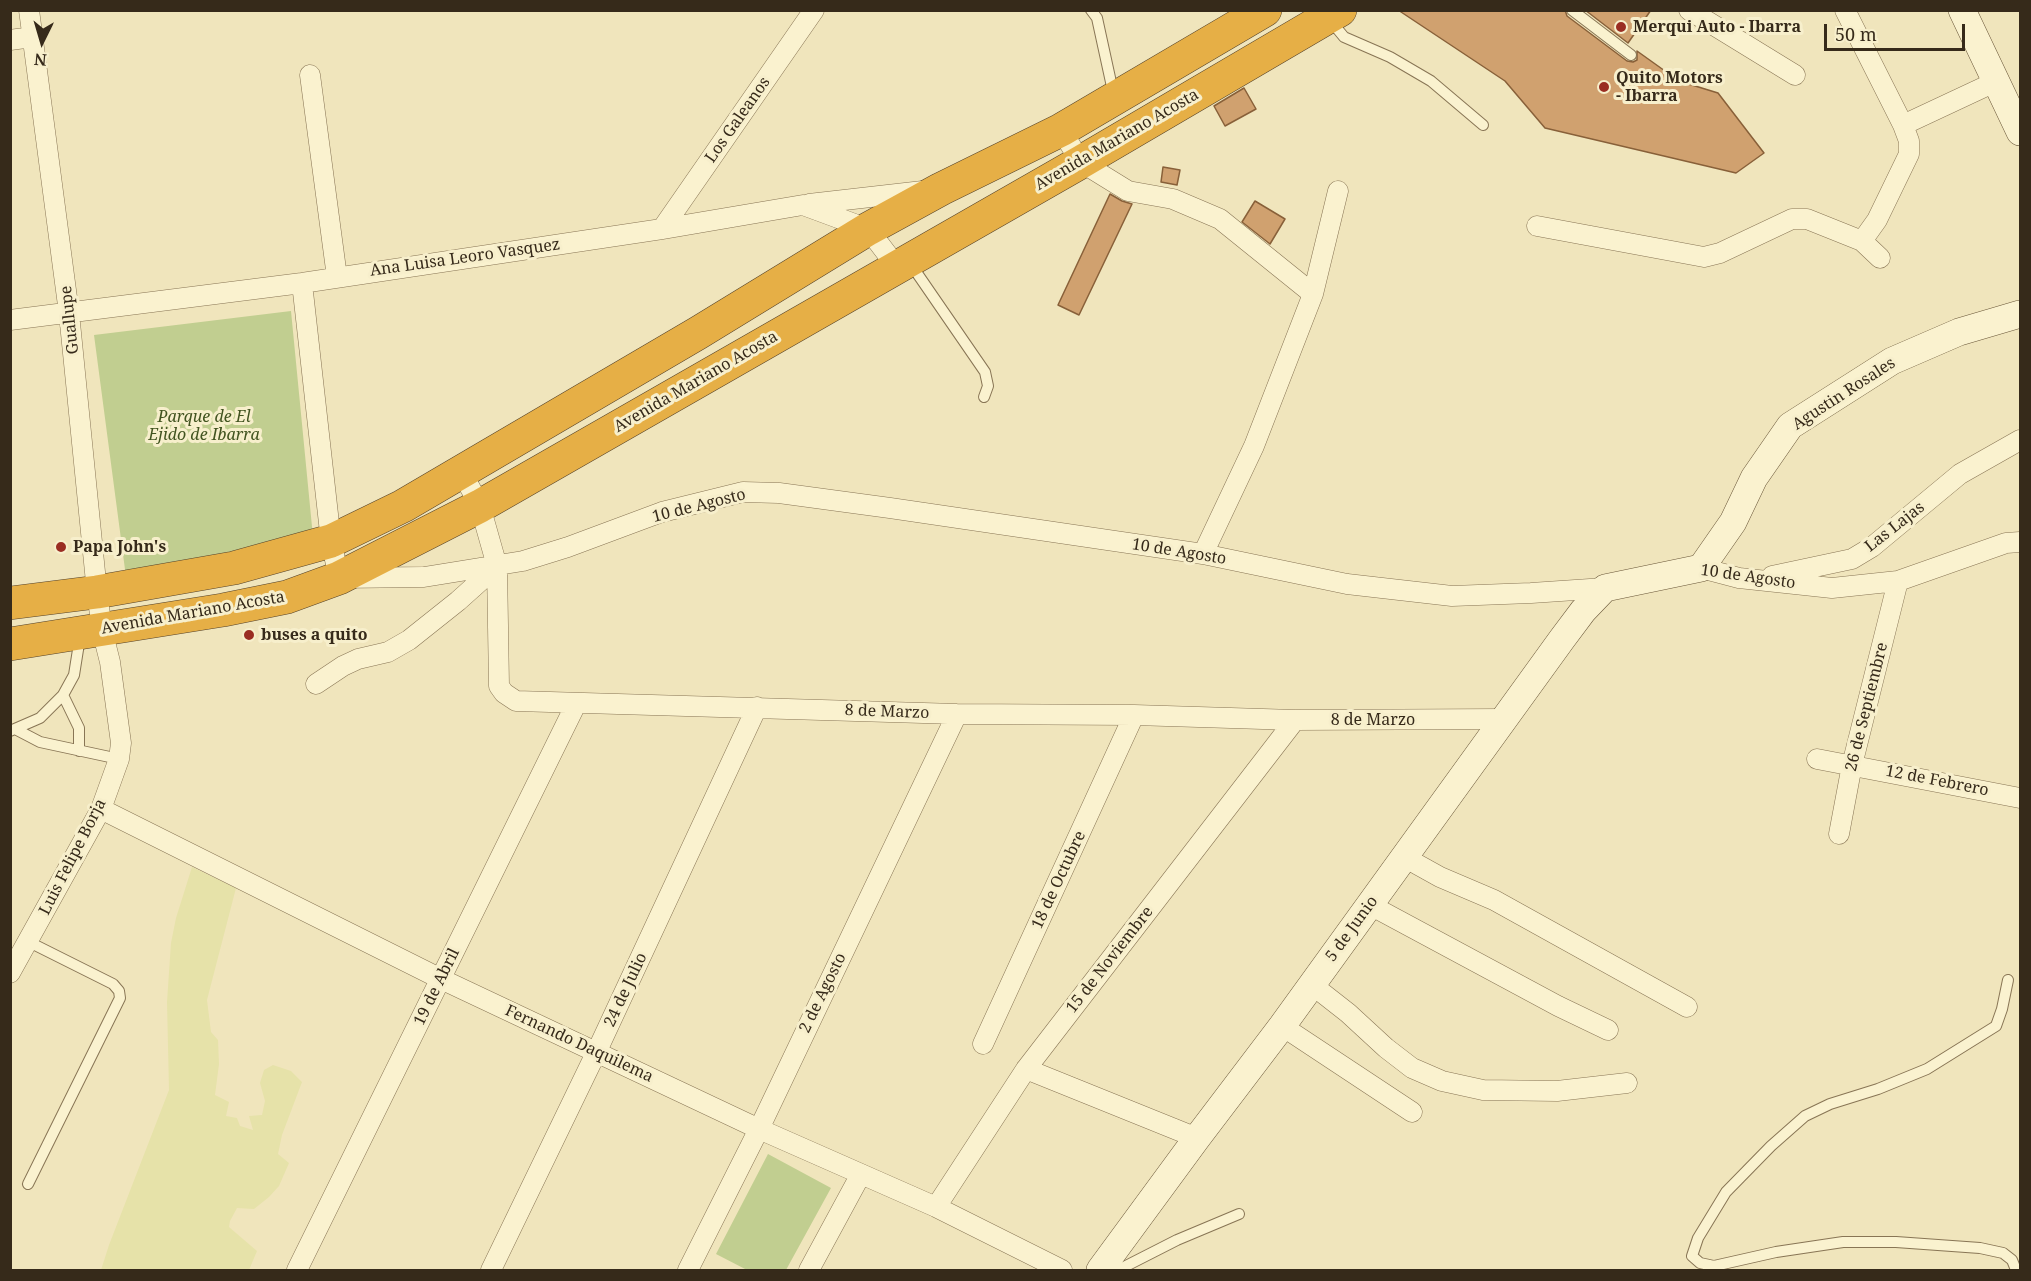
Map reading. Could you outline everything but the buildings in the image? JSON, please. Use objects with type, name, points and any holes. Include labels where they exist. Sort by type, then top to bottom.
[{"type":"highway","points":[[10,603],[97,592],[234,568],[331,541],[403,506],[698,333],[868,229],[941,189],[1062,130],[1265,10]]},
{"type":"highway","name":"Avenida Mariano Acosta","points":[[10,644],[224,610],[287,597],[339,578],[480,506],[1081,162],[1334,14]]},
{"type":"street","name":"Guallupe","points":[[29,10],[69,313],[97,592],[91,631]]},
{"type":"street","name":"Los Galeanos","points":[[662,229],[814,10]]},
{"type":"street","points":[[1689,10],[1795,75]]},
{"type":"street","points":[[1845,10],[1909,141],[1909,154],[1877,220],[1862,241]]},
{"type":"street","points":[[1962,10],[2020,132]]},
{"type":"street","points":[[10,40],[32,37]]},
{"type":"street","points":[[310,75],[337,277]]},
{"type":"street","points":[[1903,125],[1997,81]]},
{"type":"street","points":[[1062,130],[1081,162],[1128,191],[1173,199],[1220,219],[1313,294]]},
{"type":"street","points":[[803,205],[941,189]]},
{"type":"street","points":[[1203,554],[1254,446],[1313,294],[1338,191]]},
{"type":"street","name":"Ana Luisa Leoro Vasquez","points":[[10,320],[302,283],[662,229],[803,205],[868,229]]},
{"type":"street","points":[[1537,226],[1704,257],[1720,253],[1792,219],[1807,219],[1862,241],[1880,258]]},
{"type":"street","points":[[868,229],[903,263]]},
{"type":"street","points":[[302,283],[331,541],[339,578]]},
{"type":"street","name":"Agustin Rosales","points":[[1701,568],[1733,522],[1754,478],[1790,426],[1892,361],[1959,332],[2020,314]]},
{"type":"street","name":"Las Lajas","points":[[1755,580],[1851,559],[1872,547],[1960,474],[2020,440]]},
{"type":"street","name":"8 de Marzo","points":[[461,471],[480,506],[497,566],[499,686],[504,693],[516,701],[957,714],[1134,715],[1295,720],[1504,719]]},
{"type":"street","name":"10 de Agosto","points":[[339,578],[424,577],[523,561],[662,512],[743,492],[801,496],[1203,554],[1347,584],[1452,596],[1605,588],[1701,568],[1739,578],[1832,588],[1898,581],[2007,543],[2020,542]]},
{"type":"street","points":[[316,684],[343,666],[358,659],[388,652],[409,640],[497,566]]},
{"type":"street","name":"26 de Septiembre","points":[[1839,834],[1852,765],[1898,581]]},
{"type":"street","name":"5 de Junio","points":[[1100,1270],[1282,1026],[1504,719],[1584,611],[1605,588]]},
{"type":"street","name":"Luis Felipe Borja","points":[[10,973],[101,809],[118,759],[121,743],[110,662],[91,631]]},
{"type":"street","name":"19 de Abril","points":[[297,1270],[576,704]]},
{"type":"street","name":"24 de Julio","points":[[491,1270],[597,1053],[757,707]]},
{"type":"street","name":"2 de Agosto","points":[[688,1270],[759,1129],[957,714]]},
{"type":"street","name":"18 de Octubre","points":[[983,1044],[1134,715]]},
{"type":"street","name":"15 de Noviembre","points":[[936,1207],[1026,1069],[1295,720]]},
{"type":"street","name":"12 de Febrero","points":[[1817,759],[2020,798]]},
{"type":"street","name":"Fernando Daquilema","points":[[101,809],[441,979],[759,1129],[936,1207],[1062,1270]]},
{"type":"street","points":[[1404,857],[1440,877],[1494,900],[1687,1007]]},
{"type":"street","points":[[1370,905],[1558,1006],[1608,1030]]},
{"type":"street","points":[[1311,984],[1348,1012],[1386,1048],[1412,1068],[1442,1081],[1483,1090],[1557,1091],[1627,1083]]},
{"type":"street","points":[[1282,1026],[1412,1112]]},
{"type":"street","points":[[1026,1069],[1197,1137]]},
{"type":"street","points":[[809,1270],[861,1174]]},
{"type":"lane","points":[[1092,10],[1097,18],[1115,99]]},
{"type":"lane","points":[[1572,10],[1631,55]]},
{"type":"lane","points":[[1334,14],[1344,37],[1390,57],[1431,81],[1483,125]]},
{"type":"lane","points":[[903,263],[921,283],[985,372],[988,386],[984,397]]},
{"type":"lane","points":[[14,730],[40,718],[63,695],[74,675],[91,631]]},
{"type":"lane","points":[[63,695],[79,728],[79,751]]},
{"type":"lane","points":[[14,730],[40,742],[118,759]]},
{"type":"lane","points":[[28,942],[113,984],[119,991],[120,998],[28,1184]]},
{"type":"lane","points":[[2008,980],[1996,1026],[1927,1070],[1830,1104],[1805,1116],[1771,1146],[1726,1192],[1698,1238],[1692,1256],[1700,1263],[1714,1266],[1776,1252],[1843,1242],[1896,1242],[1980,1248],[2003,1253],[2012,1260],[2016,1270]]},
{"type":"lane","points":[[1110,1270],[1122,1268],[1177,1240],[1239,1214]]},
{"type":"shaded area","points":[[192,867],[236,888],[207,1000],[211,1032],[218,1040],[219,1064],[215,1095],[229,1102],[226,1116],[237,1118],[240,1126],[253,1130],[249,1116],[262,1115],[265,1101],[260,1083],[264,1070],[273,1065],[291,1071],[302,1082],[282,1135],[278,1154],[289,1163],[279,1186],[269,1197],[254,1209],[237,1208],[230,1221],[229,1227],[257,1251],[249,1270],[101,1270],[169,1090],[167,1002],[171,943],[176,918]]},
{"type":"green space","name":"Parque de El Ejido de Ibarra","points":[[291,311],[313,537],[126,577],[94,335]]},
{"type":"green space","points":[[768,1154],[831,1188],[786,1270],[747,1270],[716,1254]]},
{"type":"place","name":"Merqui Auto - Ibarra","points":[[1621,27]]},
{"type":"place","name":"Quito Motors - Ibarra","points":[[1604,87]]},
{"type":"place","name":"Papa John's","points":[[61,547]]},
{"type":"place","name":"buses a quito","points":[[249,635]]}]
